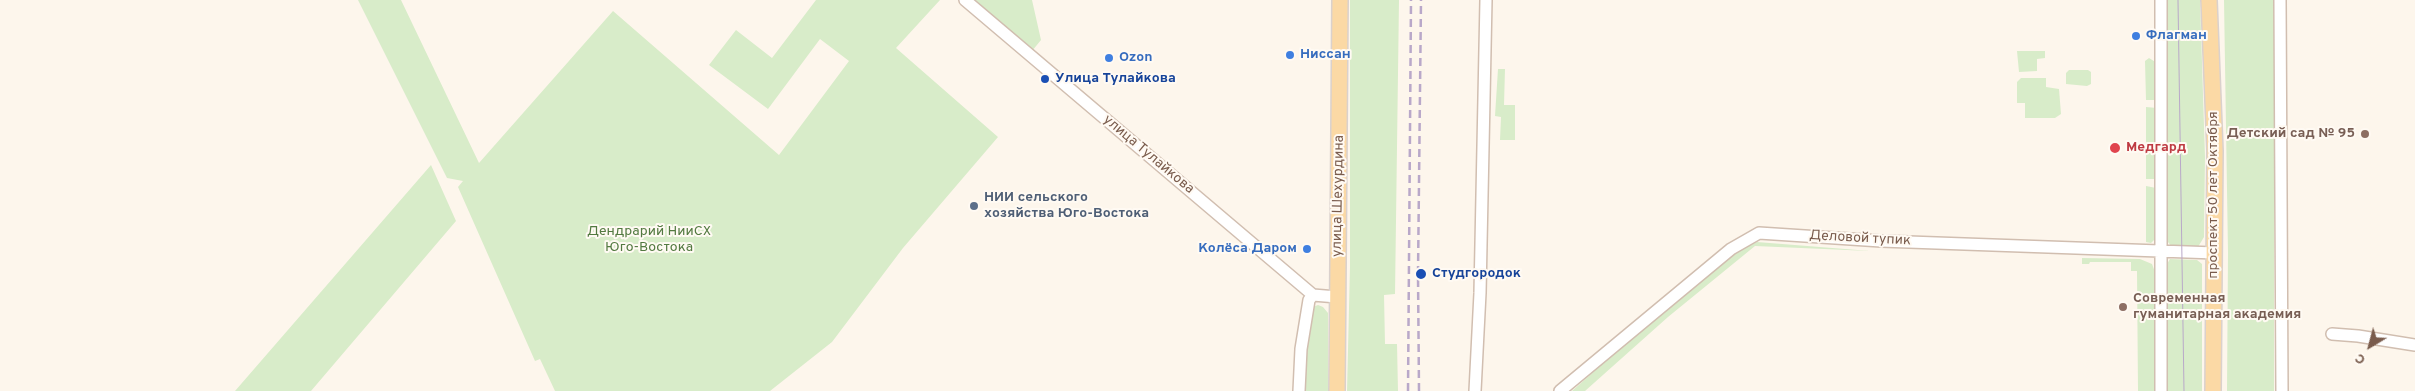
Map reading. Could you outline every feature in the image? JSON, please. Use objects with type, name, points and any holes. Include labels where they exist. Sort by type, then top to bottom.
[{"type":"main road","name":"улица Шехурдина","points":[[1337,391],[1340,0]]},
{"type":"main road","name":"проспект 50 лет Октября","points":[[2209,0],[2215,142],[2213,391]]},
{"type":"street","name":"улица Тулайкова","points":[[965,0],[1313,295]]},
{"type":"street","points":[[1475,391],[1480,293],[1486,0]]},
{"type":"street","points":[[2161,0],[2161,391]]},
{"type":"street","points":[[2280,0],[2282,391]]},
{"type":"street","name":"Деловой тупик","points":[[1560,391],[1731,249],[1759,233],[1890,241],[2215,253]]},
{"type":"street","points":[[1299,391],[1302,349],[1309,300],[1313,295],[1338,297]]},
{"type":"street","points":[[2332,334],[2415,345]]},
{"type":"green space","name":"Дендрарий НииСХ Юго-Востока","points":[[358,0],[401,0],[479,163],[613,11],[779,155],[849,61],[820,39],[768,109],[709,65],[736,30],[772,58],[816,0],[940,0],[896,48],[998,137],[903,248],[832,342],[770,391],[555,391],[540,359],[535,361],[458,187],[463,181],[447,178]]},
{"type":"green space","points":[[974,0],[1032,0],[1041,40],[1032,51]]},
{"type":"green space","points":[[1350,0],[1399,0],[1395,294],[1384,295],[1385,344],[1397,344],[1398,391],[1347,391],[1350,267]]},
{"type":"green space","points":[[2164,0],[2200,0],[2205,157],[2204,237],[2198,247],[2171,246],[2165,238]]},
{"type":"green space","points":[[2224,0],[2274,0],[2274,391],[2227,391],[2228,253]]},
{"type":"green space","points":[[2017,51],[2045,51],[2045,58],[2037,59],[2037,71],[2019,72]]},
{"type":"green space","points":[[2149,58],[2157,63],[2157,98],[2154,100],[2146,100],[2145,61]]},
{"type":"green space","points":[[1498,69],[1505,69],[1504,105],[1515,105],[1515,140],[1500,140],[1501,117],[1495,116]]},
{"type":"green space","points":[[2069,70],[2088,70],[2091,72],[2091,84],[2087,86],[2066,84],[2066,73]]},
{"type":"green space","points":[[2021,78],[2046,78],[2046,87],[2059,89],[2061,114],[2055,118],[2025,118],[2025,103],[2017,103],[2017,82]]},
{"type":"green space","points":[[2146,107],[2157,108],[2156,178],[2154,179],[2146,179]]},
{"type":"green space","points":[[431,165],[456,221],[311,391],[235,391]]},
{"type":"green space","points":[[2146,186],[2156,188],[2157,237],[2151,243],[2146,242]]},
{"type":"green space","points":[[1757,242],[1870,251],[1755,246],[1668,317],[1585,391],[1572,391],[1626,343],[1734,253]]},
{"type":"green space","points":[[2082,258],[2140,259],[2152,264],[2155,272],[2156,391],[2138,391],[2137,271],[2131,271],[2131,262],[2090,262],[2089,264],[2082,264]]},
{"type":"green space","points":[[2170,259],[2197,260],[2202,264],[2202,391],[2166,391],[2167,264]]},
{"type":"green space","points":[[1318,305],[1323,307],[1328,313],[1328,391],[1302,391],[1302,356],[1313,307]]},
{"type":"tram line","points":[[2178,0],[2184,391]]},
{"type":"railway","points":[[1408,391],[1411,0]]},
{"type":"railway","points":[[1419,391],[1418,274],[1421,0]]},
{"type":"place","name":"Флагман","points":[[2136,36]]},
{"type":"place","name":"Ниссан","points":[[1290,55]]},
{"type":"place","name":"Ozon","points":[[1109,58]]},
{"type":"place","name":"Улица Тулайкова","points":[[1045,79]]},
{"type":"place","name":"Детский сад № 95","points":[[2365,134]]},
{"type":"place","name":"Медгард","points":[[2115,148]]},
{"type":"place","name":"НИИ сельского хозяйства Юго-Востока","points":[[974,206]]},
{"type":"place","name":"Колёса Даром","points":[[1307,249]]},
{"type":"place","name":"Студгородок","points":[[1421,274]]},
{"type":"place","name":"Современная гуманитарная академия","points":[[2123,307]]}]
